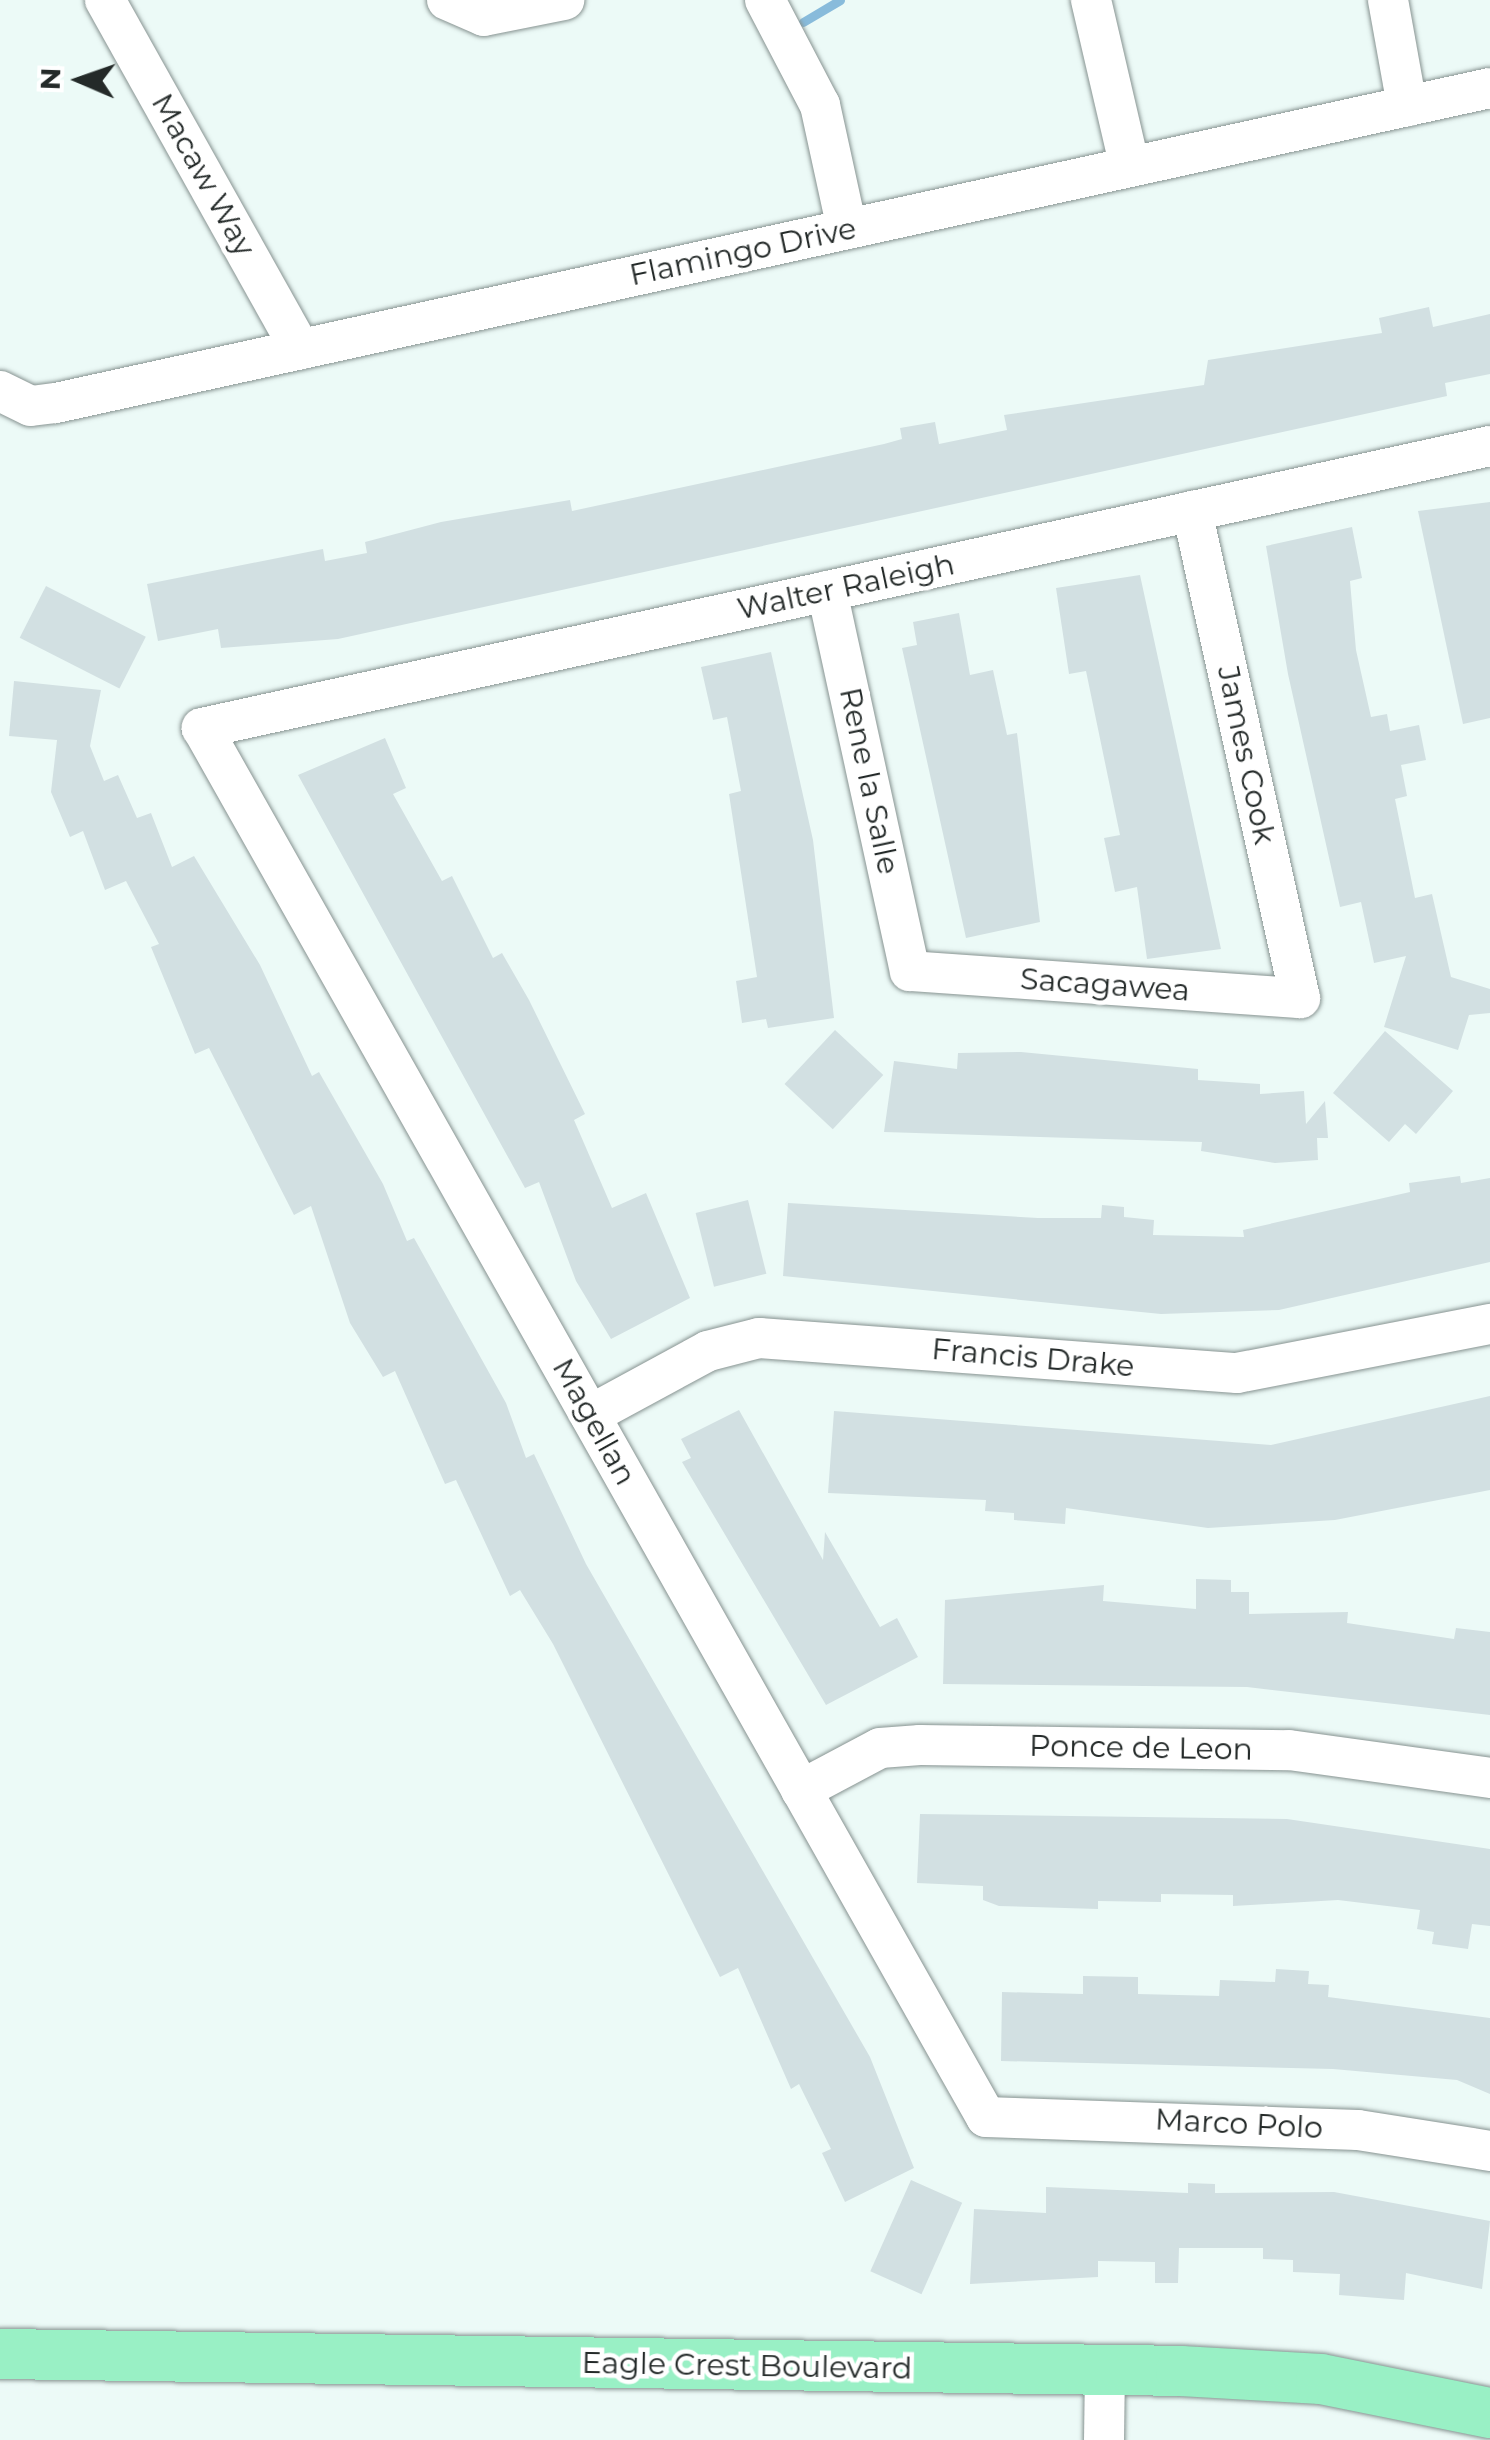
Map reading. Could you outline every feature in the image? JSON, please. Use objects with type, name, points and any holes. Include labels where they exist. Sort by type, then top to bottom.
[{"type":"main road","name":"Eagle Crest Boulevard","points":[[0,2354],[1105,2370],[1321,2379],[1490,2413]]},
{"type":"street","name":"Macaw Way","points":[[105,0],[300,349]]},
{"type":"street","points":[[447,0],[484,16],[564,0]]},
{"type":"street","points":[[765,0],[820,105],[847,229]]},
{"type":"street","points":[[1092,0],[1130,167]]},
{"type":"street","points":[[1388,0],[1407,106]]},
{"type":"street","name":"Flamingo Drive","points":[[0,391],[31,406],[56,403],[1490,88]]},
{"type":"street","name":"Walter Raleigh","points":[[202,728],[1490,446]]},
{"type":"street","name":"James Cook","points":[[1192,512],[1300,998]]},
{"type":"street","name":"Rene la Salle","points":[[828,591],[910,971]]},
{"type":"street","name":"Magellan","points":[[202,728],[986,2117]]},
{"type":"street","name":"Sacagawea","points":[[910,971],[1300,998]]},
{"type":"street","name":"Francis Drake","points":[[590,1415],[708,1351],[759,1338],[1237,1372],[1490,1324]]},
{"type":"street","name":"Ponce de Leon","points":[[802,1790],[880,1748],[920,1745],[1289,1750],[1490,1778]]},
{"type":"street","name":"Marco Polo","points":[[986,2117],[1358,2130],[1490,2150]]},
{"type":"street","points":[[1104,2440],[1105,2370]]},
{"type":"building","points":[[1429,307],[1433,327],[1490,314],[1490,374],[1445,383],[1447,396],[338,639],[221,648],[218,629],[158,641],[147,584],[323,549],[325,561],[367,553],[365,542],[441,522],[570,500],[572,511],[884,444],[902,439],[900,428],[935,422],[939,444],[1007,430],[1004,415],[1204,385],[1208,360],[1382,333],[1379,318]]},
{"type":"building","points":[[1490,502],[1490,718],[1463,724],[1418,511]]},
{"type":"building","points":[[1352,527],[1362,578],[1350,581],[1356,650],[1371,717],[1387,714],[1390,731],[1419,725],[1426,760],[1401,765],[1407,796],[1395,799],[1415,898],[1432,894],[1451,977],[1490,989],[1490,1013],[1469,1015],[1458,1050],[1384,1027],[1406,956],[1374,963],[1361,902],[1340,907],[1288,674],[1266,546]]},
{"type":"building","points":[[1140,575],[1221,949],[1147,959],[1137,887],[1115,892],[1104,838],[1120,835],[1086,671],[1069,674],[1056,588]]},
{"type":"building","points":[[46,586],[146,637],[119,689],[20,638]]},
{"type":"building","points":[[959,613],[970,675],[993,670],[1007,735],[1017,733],[1040,922],[966,938],[902,648],[917,645],[913,622]]},
{"type":"building","points":[[771,652],[813,840],[834,1018],[768,1028],[766,1019],[742,1023],[736,981],[757,977],[729,794],[741,791],[727,717],[713,720],[701,667]]},
{"type":"building","points":[[14,681],[101,690],[90,746],[104,781],[118,775],[137,818],[151,813],[172,867],[194,856],[260,965],[312,1076],[319,1072],[383,1184],[407,1241],[414,1238],[506,1403],[526,1458],[534,1454],[586,1564],[870,2057],[914,2168],[845,2202],[822,2153],[831,2149],[799,2084],[791,2089],[738,1968],[720,1977],[553,1644],[520,1590],[510,1596],[456,1480],[445,1484],[395,1371],[383,1377],[350,1323],[311,1206],[294,1215],[209,1048],[195,1054],[151,947],[159,944],[126,881],[105,890],[83,831],[70,837],[51,792],[57,740],[9,736]]},
{"type":"building","points":[[385,738],[406,788],[393,794],[442,881],[452,876],[493,958],[502,953],[529,1000],[585,1114],[574,1120],[612,1208],[646,1193],[690,1298],[611,1339],[576,1281],[539,1182],[525,1188],[298,775]]},
{"type":"building","points":[[835,1030],[883,1075],[833,1129],[785,1084]]},
{"type":"building","points":[[1385,1031],[1453,1091],[1416,1134],[1405,1124],[1389,1142],[1333,1093]]},
{"type":"building","points":[[1021,1052],[1198,1069],[1198,1080],[1260,1084],[1260,1094],[1304,1091],[1306,1124],[1325,1101],[1328,1138],[1317,1138],[1318,1160],[1275,1163],[1201,1151],[1202,1142],[884,1132],[894,1061],[957,1069],[958,1053]]},
{"type":"building","points":[[1460,1176],[1461,1183],[1490,1178],[1490,1262],[1279,1310],[1161,1314],[783,1276],[788,1203],[1038,1218],[1101,1218],[1102,1205],[1124,1207],[1124,1217],[1154,1220],[1153,1235],[1244,1237],[1243,1230],[1410,1192],[1409,1183]]},
{"type":"building","points":[[748,1200],[766,1274],[714,1287],[696,1213]]},
{"type":"building","points":[[1490,1396],[1490,1490],[1335,1520],[1208,1528],[1066,1508],[1065,1524],[1014,1520],[1014,1513],[985,1511],[986,1500],[828,1493],[834,1411],[1271,1445]]},
{"type":"building","points":[[739,1410],[823,1560],[825,1532],[880,1627],[897,1618],[918,1657],[826,1705],[682,1462],[691,1458],[681,1439]]},
{"type":"building","points":[[1196,1579],[1231,1580],[1231,1592],[1249,1592],[1249,1614],[1348,1612],[1347,1623],[1454,1639],[1456,1628],[1490,1632],[1490,1715],[1247,1687],[943,1684],[945,1600],[1104,1585],[1103,1601],[1196,1609]]},
{"type":"building","points":[[920,1814],[1287,1819],[1490,1849],[1490,1926],[1472,1924],[1468,1949],[1432,1944],[1434,1932],[1417,1929],[1420,1910],[1338,1900],[1233,1906],[1233,1895],[1161,1894],[1161,1902],[1098,1901],[1098,1909],[999,1906],[983,1900],[983,1886],[917,1883]]},
{"type":"building","points":[[1276,1969],[1309,1971],[1308,1984],[1329,1985],[1328,1997],[1490,2018],[1490,2094],[1457,2080],[1333,2069],[1001,2061],[1002,1992],[1083,1994],[1083,1976],[1138,1977],[1138,1994],[1219,1996],[1220,1980],[1275,1982]]},
{"type":"building","points":[[911,2180],[962,2203],[921,2294],[870,2271]]},
{"type":"building","points":[[1188,2183],[1215,2184],[1215,2193],[1334,2192],[1490,2221],[1482,2289],[1406,2273],[1404,2300],[1339,2295],[1340,2274],[1293,2272],[1293,2260],[1263,2259],[1263,2248],[1179,2248],[1178,2283],[1155,2283],[1155,2262],[1098,2261],[1098,2277],[970,2284],[974,2209],[1046,2213],[1046,2187],[1188,2193]]},
{"type":"waterway","points":[[803,22],[840,0]]}]
